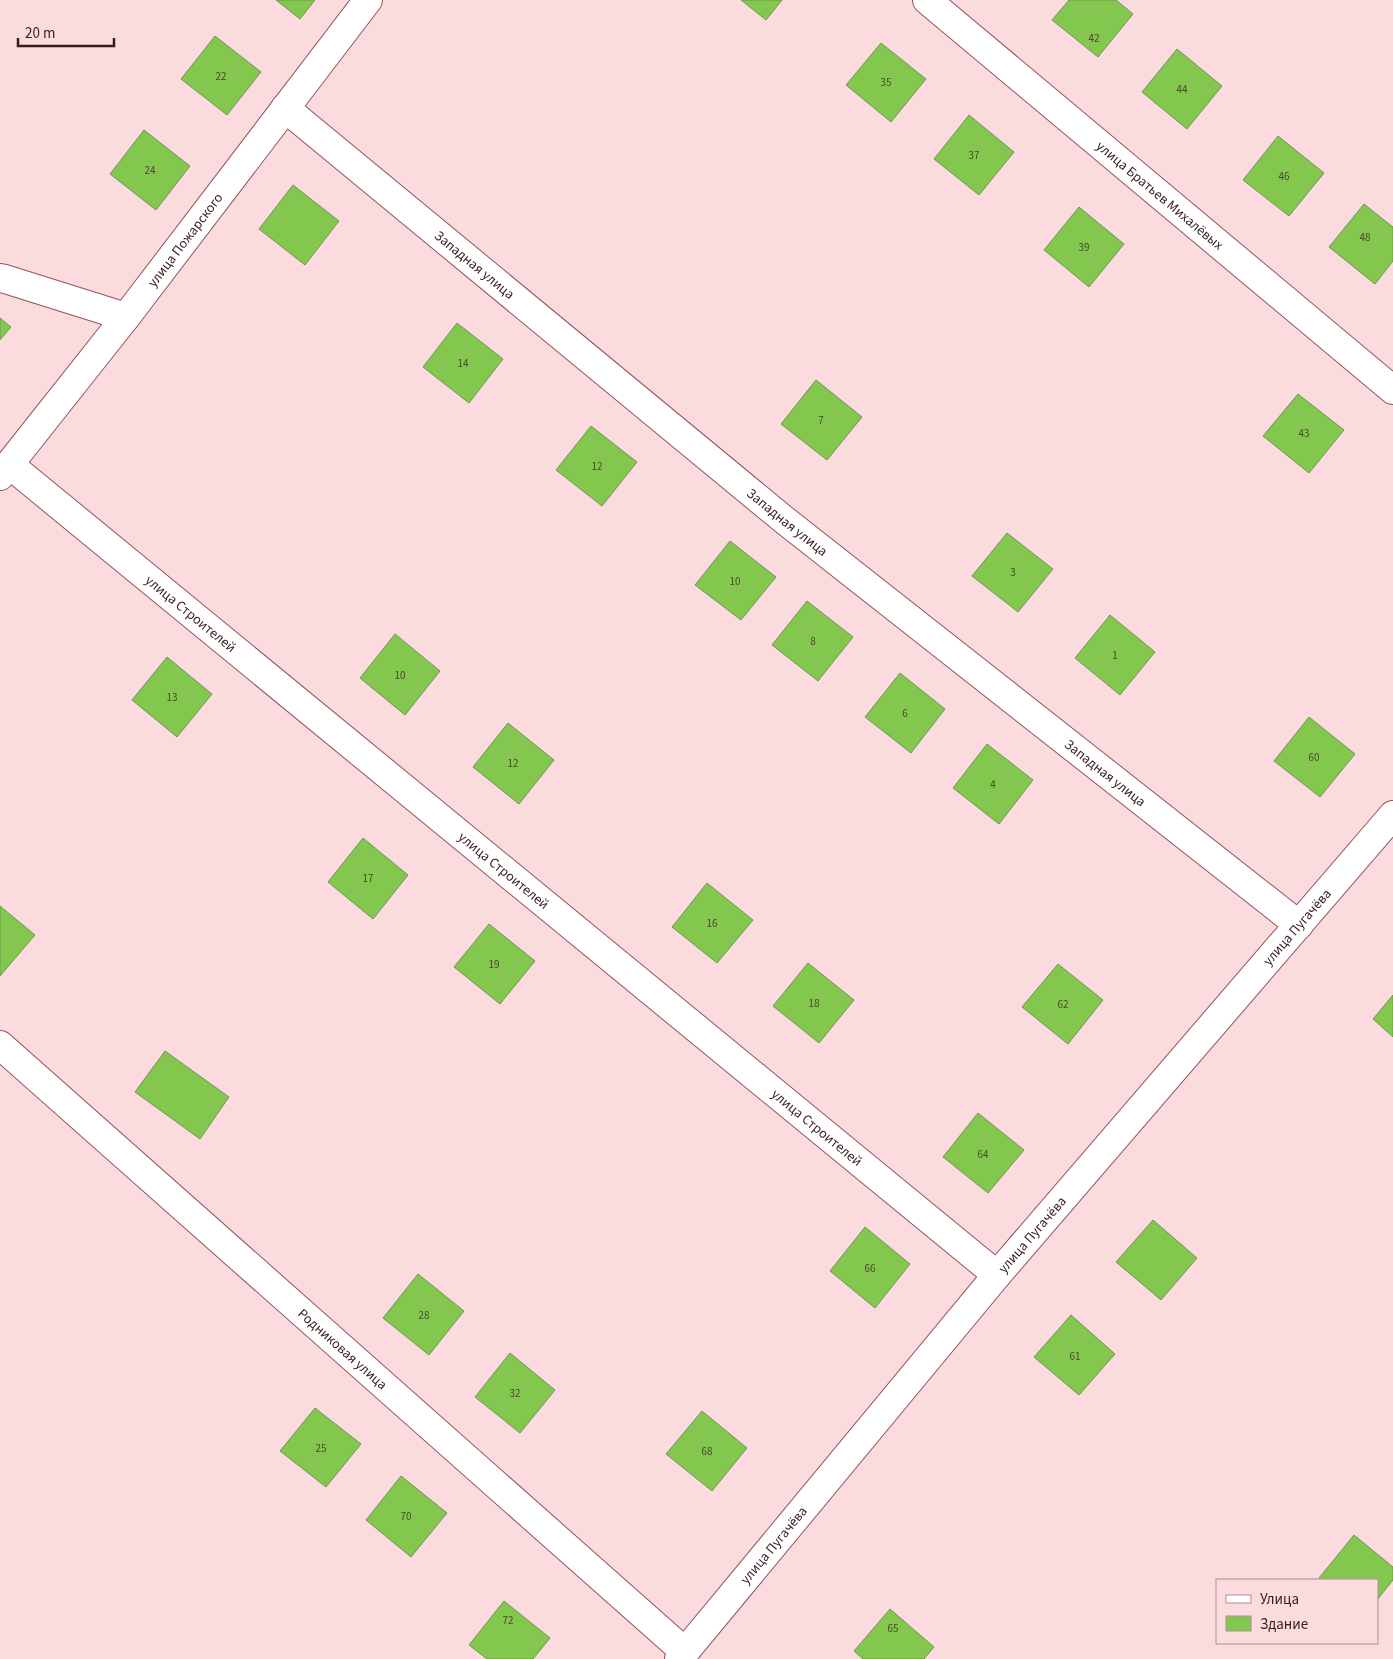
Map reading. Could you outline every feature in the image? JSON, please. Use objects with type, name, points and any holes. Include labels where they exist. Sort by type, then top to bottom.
[{"type":"street","name":"улица Пожарского","points":[[5,471],[126,317],[368,0]]},
{"type":"street","name":"улица Братьев Михалёвых","points":[[927,0],[1393,390]]},
{"type":"street","name":"Западная улица","points":[[286,108],[783,519],[1298,925]]},
{"type":"street","points":[[0,278],[126,317]]},
{"type":"street","name":"улица Строителей","points":[[5,471],[997,1275]]},
{"type":"street","name":"улица Пугачёва","points":[[682,1656],[997,1275],[1393,815]]},
{"type":"street","name":"Родниковая улица","points":[[0,1045],[682,1656]]},
{"type":"building","points":[[276,0],[315,0],[300,19]]},
{"type":"building","points":[[741,0],[782,0],[766,20]]},
{"type":"building","points":[[1069,0],[1116,0],[1133,14],[1098,57],[1052,20]]},
{"type":"building","points":[[215,36],[261,72],[227,115],[181,79]]},
{"type":"building","points":[[881,43],[926,79],[891,122],[846,85]]},
{"type":"building","points":[[1177,49],[1222,86],[1187,129],[1142,92]]},
{"type":"building","points":[[969,115],[1014,152],[979,195],[934,159]]},
{"type":"building","points":[[144,130],[190,166],[156,210],[110,174]]},
{"type":"building","points":[[1278,136],[1324,173],[1289,216],[1243,180]]},
{"type":"building","points":[[293,185],[339,221],[305,265],[259,229]]},
{"type":"building","points":[[1364,204],[1393,227],[1393,261],[1375,284],[1329,247]]},
{"type":"building","points":[[1079,207],[1124,244],[1089,287],[1044,250]]},
{"type":"building","points":[[0,318],[11,327],[0,340]]},
{"type":"building","points":[[457,323],[503,359],[469,403],[423,367]]},
{"type":"building","points":[[816,380],[862,417],[827,460],[781,424]]},
{"type":"building","points":[[1298,394],[1344,430],[1309,473],[1263,436]]},
{"type":"building","points":[[591,426],[637,462],[602,506],[556,470]]},
{"type":"building","points":[[1007,533],[1053,569],[1018,612],[972,576]]},
{"type":"building","points":[[730,541],[776,577],[741,620],[695,585]]},
{"type":"building","points":[[807,601],[853,637],[818,681],[772,645]]},
{"type":"building","points":[[1110,615],[1155,652],[1120,695],[1075,658]]},
{"type":"building","points":[[395,634],[440,671],[405,715],[360,678]]},
{"type":"building","points":[[167,657],[212,694],[177,737],[132,700]]},
{"type":"building","points":[[900,673],[945,709],[911,753],[865,717]]},
{"type":"building","points":[[1309,717],[1355,754],[1320,797],[1274,761]]},
{"type":"building","points":[[508,723],[554,760],[519,804],[473,767]]},
{"type":"building","points":[[987,744],[1033,780],[999,824],[953,788]]},
{"type":"building","points":[[363,838],[408,875],[373,919],[328,882]]},
{"type":"building","points":[[707,883],[753,920],[717,963],[672,927]]},
{"type":"building","points":[[0,906],[35,935],[0,976]]},
{"type":"building","points":[[489,924],[535,961],[500,1004],[454,967]]},
{"type":"building","points":[[808,963],[854,1000],[819,1043],[773,1006]]},
{"type":"building","points":[[1058,964],[1103,1000],[1068,1044],[1022,1007]]},
{"type":"building","points":[[1393,995],[1393,1037],[1373,1019]]},
{"type":"building","points":[[165,1051],[229,1097],[200,1139],[135,1092]]},
{"type":"building","points":[[978,1113],[1024,1150],[988,1193],[943,1157]]},
{"type":"building","points":[[1153,1220],[1197,1258],[1161,1300],[1116,1262]]},
{"type":"building","points":[[865,1227],[910,1264],[875,1308],[830,1271]]},
{"type":"building","points":[[418,1274],[464,1311],[429,1355],[383,1318]]},
{"type":"building","points":[[1071,1315],[1115,1354],[1079,1395],[1034,1357]]},
{"type":"building","points":[[510,1353],[555,1390],[520,1433],[475,1397]]},
{"type":"building","points":[[315,1408],[361,1444],[326,1487],[280,1451]]},
{"type":"building","points":[[702,1411],[747,1448],[712,1491],[666,1454]]},
{"type":"building","points":[[401,1476],[447,1513],[411,1557],[366,1520]]},
{"type":"building","points":[[1354,1535],[1393,1567],[1393,1580],[1378,1599],[1378,1579],[1319,1578]]},
{"type":"building","points":[[504,1601],[550,1638],[533,1659],[487,1659],[469,1645]]},
{"type":"building","points":[[890,1609],[934,1647],[924,1659],[863,1659],[854,1651]]}]
